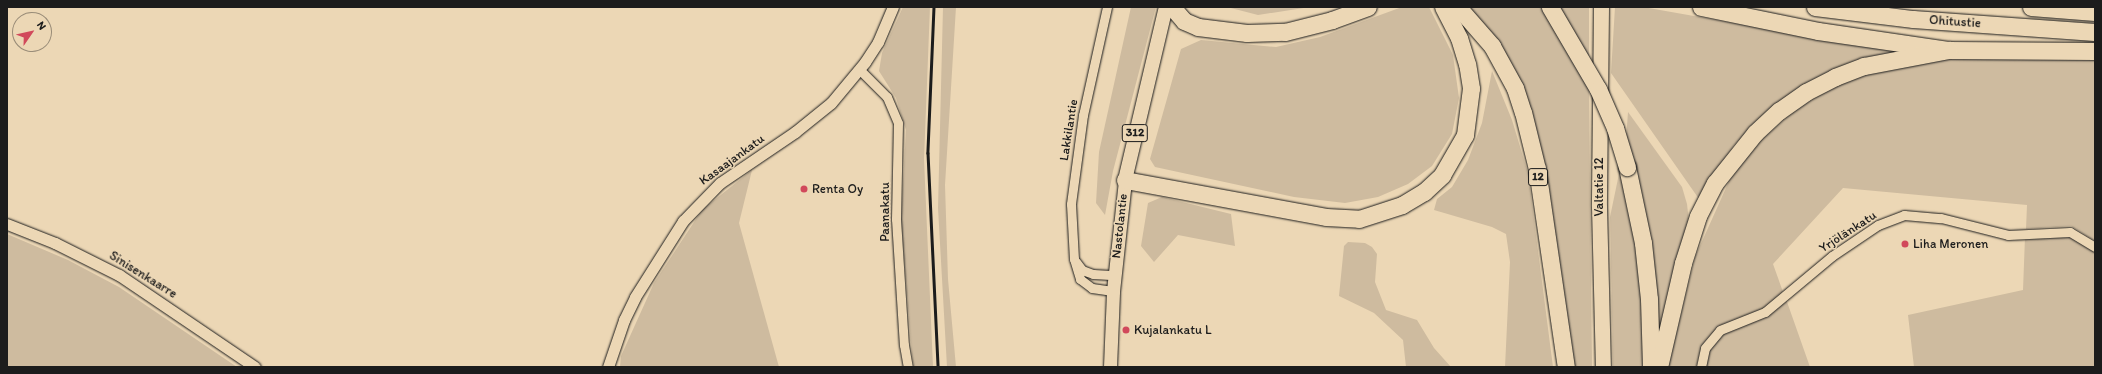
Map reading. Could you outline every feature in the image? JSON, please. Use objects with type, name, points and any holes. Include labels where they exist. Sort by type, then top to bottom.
[{"type":"highway","points":[[1173,9],[1184,21],[1198,27],[1246,33],[1285,32],[1332,20],[1368,7]]},
{"type":"highway","points":[[1550,7],[1598,88],[1628,168],[1644,243],[1649,299],[1651,367]]},
{"type":"highway","name":"Valtatie 12","points":[[1601,7],[1599,206],[1603,367]]},
{"type":"highway","points":[[1700,7],[1818,31],[1948,50],[2095,52]]},
{"type":"highway","name":"Ohitustie","points":[[1815,7],[1913,19],[2095,32]]},
{"type":"highway","points":[[2031,7],[2095,12]]},
{"type":"highway","points":[[1125,180],[1326,217],[1359,218],[1402,205],[1424,192],[1442,175],[1465,135],[1471,88],[1459,38],[1449,8]]},
{"type":"highway","name":"12","points":[[1449,8],[1492,46],[1515,88],[1523,112],[1537,169],[1566,367]]},
{"type":"highway","points":[[1659,367],[1683,263],[1698,216],[1715,183],[1755,132],[1779,110],[1806,92],[1835,77],[1864,66],[1948,50]]},
{"type":"main road","name":"Nastolantie","points":[[1110,367],[1113,291],[1125,180],[1148,87],[1173,9]]},
{"type":"street","name":"Kasaajankatu","points":[[609,367],[612,354],[635,296],[683,221],[720,184],[814,118],[832,103],[860,70],[878,42],[893,7]]},
{"type":"street","name":"Lakkilantie","points":[[1107,7],[1083,115],[1071,204],[1074,259],[1080,279],[1086,285],[1113,291]]},
{"type":"street","name":"Paanakatu","points":[[860,70],[887,96],[898,123],[896,219],[904,344],[908,367]]},
{"type":"street","name":"Yrjölänkatu","points":[[1701,367],[1705,348],[1720,330],[1764,312],[1832,256],[1878,225],[1904,215],[1941,218],[2008,235],[2070,232],[2095,247]]},
{"type":"street","name":"Sinisenkaarre","points":[[7,224],[55,243],[119,275],[255,367]]},
{"type":"street","points":[[1074,259],[1082,270],[1093,274],[1115,275]]},
{"type":"shaded area","points":[[903,7],[930,7],[924,159],[933,367],[914,367],[901,220],[906,130],[896,98],[879,71],[882,53]]},
{"type":"shaded area","points":[[943,7],[956,7],[945,185],[948,279],[956,367],[947,367],[938,208]]},
{"type":"shaded area","points":[[1131,7],[1156,7],[1113,171],[1105,215],[1096,203],[1099,152]]},
{"type":"shaded area","points":[[1227,7],[1310,7],[1258,15]]},
{"type":"shaded area","points":[[1402,7],[1429,7],[1453,55],[1459,98],[1452,134],[1432,166],[1408,184],[1378,197],[1345,203],[1294,197],[1155,167],[1150,159],[1181,49],[1201,40],[1276,47],[1320,37]]},
{"type":"shaded area","points":[[1466,7],[1542,7],[1589,86],[1592,367],[1572,367],[1532,121]]},
{"type":"shaded area","points":[[1557,7],[1589,7],[1589,60]]},
{"type":"shaded area","points":[[1615,7],[1643,7],[1846,43],[1915,49],[1776,106],[1734,145],[1699,199],[1611,73]]},
{"type":"shaded area","points":[[1931,59],[2095,59],[2095,241],[2071,226],[2026,229],[2027,205],[1843,188],[1773,264],[1783,292],[1762,311],[1702,346],[1696,367],[1668,367],[1695,257],[1730,179],[1758,143],[1794,111],[1841,82],[1875,69]]},
{"type":"shaded area","points":[[1492,71],[1512,120],[1528,173],[1553,367],[1505,367],[1510,262],[1506,234],[1492,227],[1434,210],[1437,199],[1452,187],[1468,160],[1482,123]]},
{"type":"shaded area","points":[[1628,112],[1682,187],[1687,204],[1689,222],[1655,352],[1626,140]]},
{"type":"shaded area","points":[[1620,169],[1633,222],[1645,315],[1644,367],[1613,367],[1610,217]]},
{"type":"shaded area","points":[[752,170],[739,223],[779,367],[620,367],[621,356],[654,283],[702,210]]},
{"type":"shaded area","points":[[1162,197],[1231,214],[1235,246],[1178,235],[1154,262],[1141,246],[1148,203]]},
{"type":"shaded area","points":[[7,234],[68,260],[119,287],[237,367],[7,367]]},
{"type":"shaded area","points":[[2068,235],[2095,252],[2095,367],[1914,367],[1908,315],[2023,290],[2025,237]]},
{"type":"shaded area","points":[[1348,242],[1365,243],[1372,247],[1377,254],[1375,282],[1386,310],[1417,320],[1434,348],[1451,367],[1406,367],[1403,340],[1374,313],[1339,296],[1344,246]]},
{"type":"shaded area","points":[[1786,299],[1810,367],[1705,367],[1709,349],[1723,334],[1768,316]]},
{"type":"railway","points":[[934,7],[928,153],[938,367]]},
{"type":"place","name":"Renta Oy","points":[[804,189]]},
{"type":"place","name":"Liha Meronen","points":[[1905,244]]},
{"type":"place","name":"Kujalankatu L","points":[[1126,330]]}]
